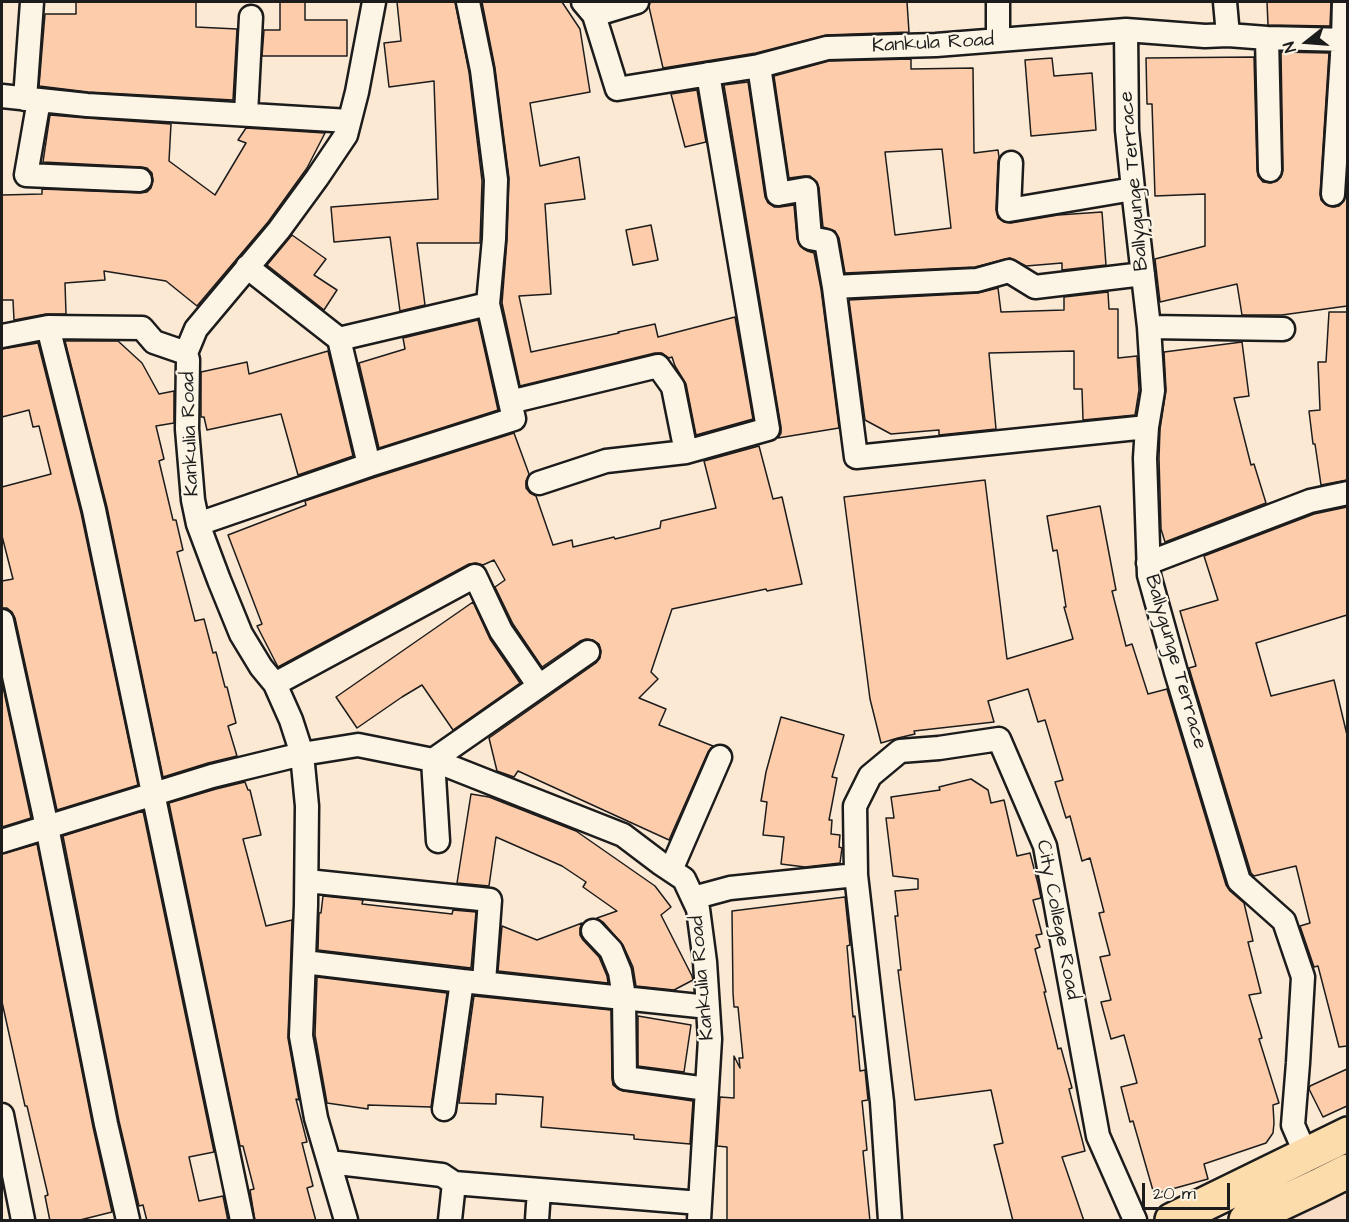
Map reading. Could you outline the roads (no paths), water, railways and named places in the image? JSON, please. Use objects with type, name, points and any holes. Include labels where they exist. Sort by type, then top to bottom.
[{"type":"main road","points":[[1172,1221],[1347,1134]]},
{"type":"main road","points":[[1246,1221],[1347,1171]]},
{"type":"street","points":[[32,2],[32,99],[26,175],[140,180]]},
{"type":"street","name":"Kankulia Road","points":[[346,1221],[316,1118],[301,1036],[308,806],[302,754],[291,720],[275,684],[261,667],[241,634],[198,524],[193,500],[187,429],[188,360],[186,353],[196,329],[279,230],[346,135],[374,2]]},
{"type":"street","points":[[198,524],[369,465],[514,419],[488,304],[494,239],[496,180],[482,70],[468,2]]},
{"type":"street","points":[[589,8],[637,2]]},
{"type":"street","points":[[998,2],[998,40]]},
{"type":"street","points":[[1225,2],[1228,35]]},
{"type":"street","points":[[1333,194],[1345,40],[1344,2]]},
{"type":"street","name":"Kankula Road","points":[[589,8],[617,89],[759,66],[827,48],[936,45],[1126,30],[1205,36],[1345,40]]},
{"type":"street","points":[[246,114],[251,17]]},
{"type":"street","name":"Ballygunge Terrace","points":[[1126,30],[1127,129],[1149,327],[1153,391],[1145,458],[1149,575],[1239,880],[1284,921],[1303,977],[1293,1125],[1306,1155]]},
{"type":"street","points":[[1267,38],[1270,170]]},
{"type":"street","points":[[759,66],[778,194],[806,189],[810,238],[826,241],[856,457],[1147,428]]},
{"type":"street","points":[[539,483],[606,461],[686,452],[768,429],[708,74]]},
{"type":"street","points":[[2,96],[87,105],[350,121]]},
{"type":"street","points":[[1011,163],[1009,210],[1133,189]]},
{"type":"street","points":[[247,267],[339,339],[369,465]]},
{"type":"street","points":[[834,288],[977,280],[1010,271],[1035,287],[1143,273]]},
{"type":"street","points":[[339,339],[488,304]]},
{"type":"street","points":[[2,336],[48,327],[142,328],[154,342],[186,353]]},
{"type":"street","points":[[48,327],[94,510],[242,1221]]},
{"type":"street","points":[[1149,327],[1283,329]]},
{"type":"street","points":[[510,402],[658,366],[673,387],[686,452]]},
{"type":"street","points":[[1148,563],[1310,501],[1347,494]]},
{"type":"street","points":[[275,684],[475,576],[501,631],[539,686]]},
{"type":"street","points":[[2,621],[47,827],[104,1113],[129,1221]]},
{"type":"street","points":[[438,841],[433,760],[588,652]]},
{"type":"street","name":"City College Road","points":[[890,1221],[882,1102],[856,875],[855,806],[870,776],[900,751],[999,739],[1045,846],[1098,1136],[1135,1221]]},
{"type":"street","name":"Kankulia Road","points":[[302,754],[358,745],[433,760],[623,836],[684,879],[698,909],[700,920],[710,1040],[699,1212]]},
{"type":"street","points":[[2,841],[212,776],[302,754]]},
{"type":"street","points":[[670,870],[720,757]]},
{"type":"street","points":[[693,898],[730,888],[856,875]]},
{"type":"street","points":[[307,881],[490,900],[444,1109]]},
{"type":"street","points":[[593,931],[611,950],[620,972],[624,998],[625,1078],[707,1089]]},
{"type":"street","points":[[304,962],[708,1007]]},
{"type":"street","points":[[2,1115],[23,1221]]},
{"type":"street","points":[[329,1162],[442,1175],[454,1183],[539,1190],[699,1212]]},
{"type":"street","points":[[450,1221],[454,1183]]},
{"type":"street","points":[[537,1221],[539,1190]]}]
